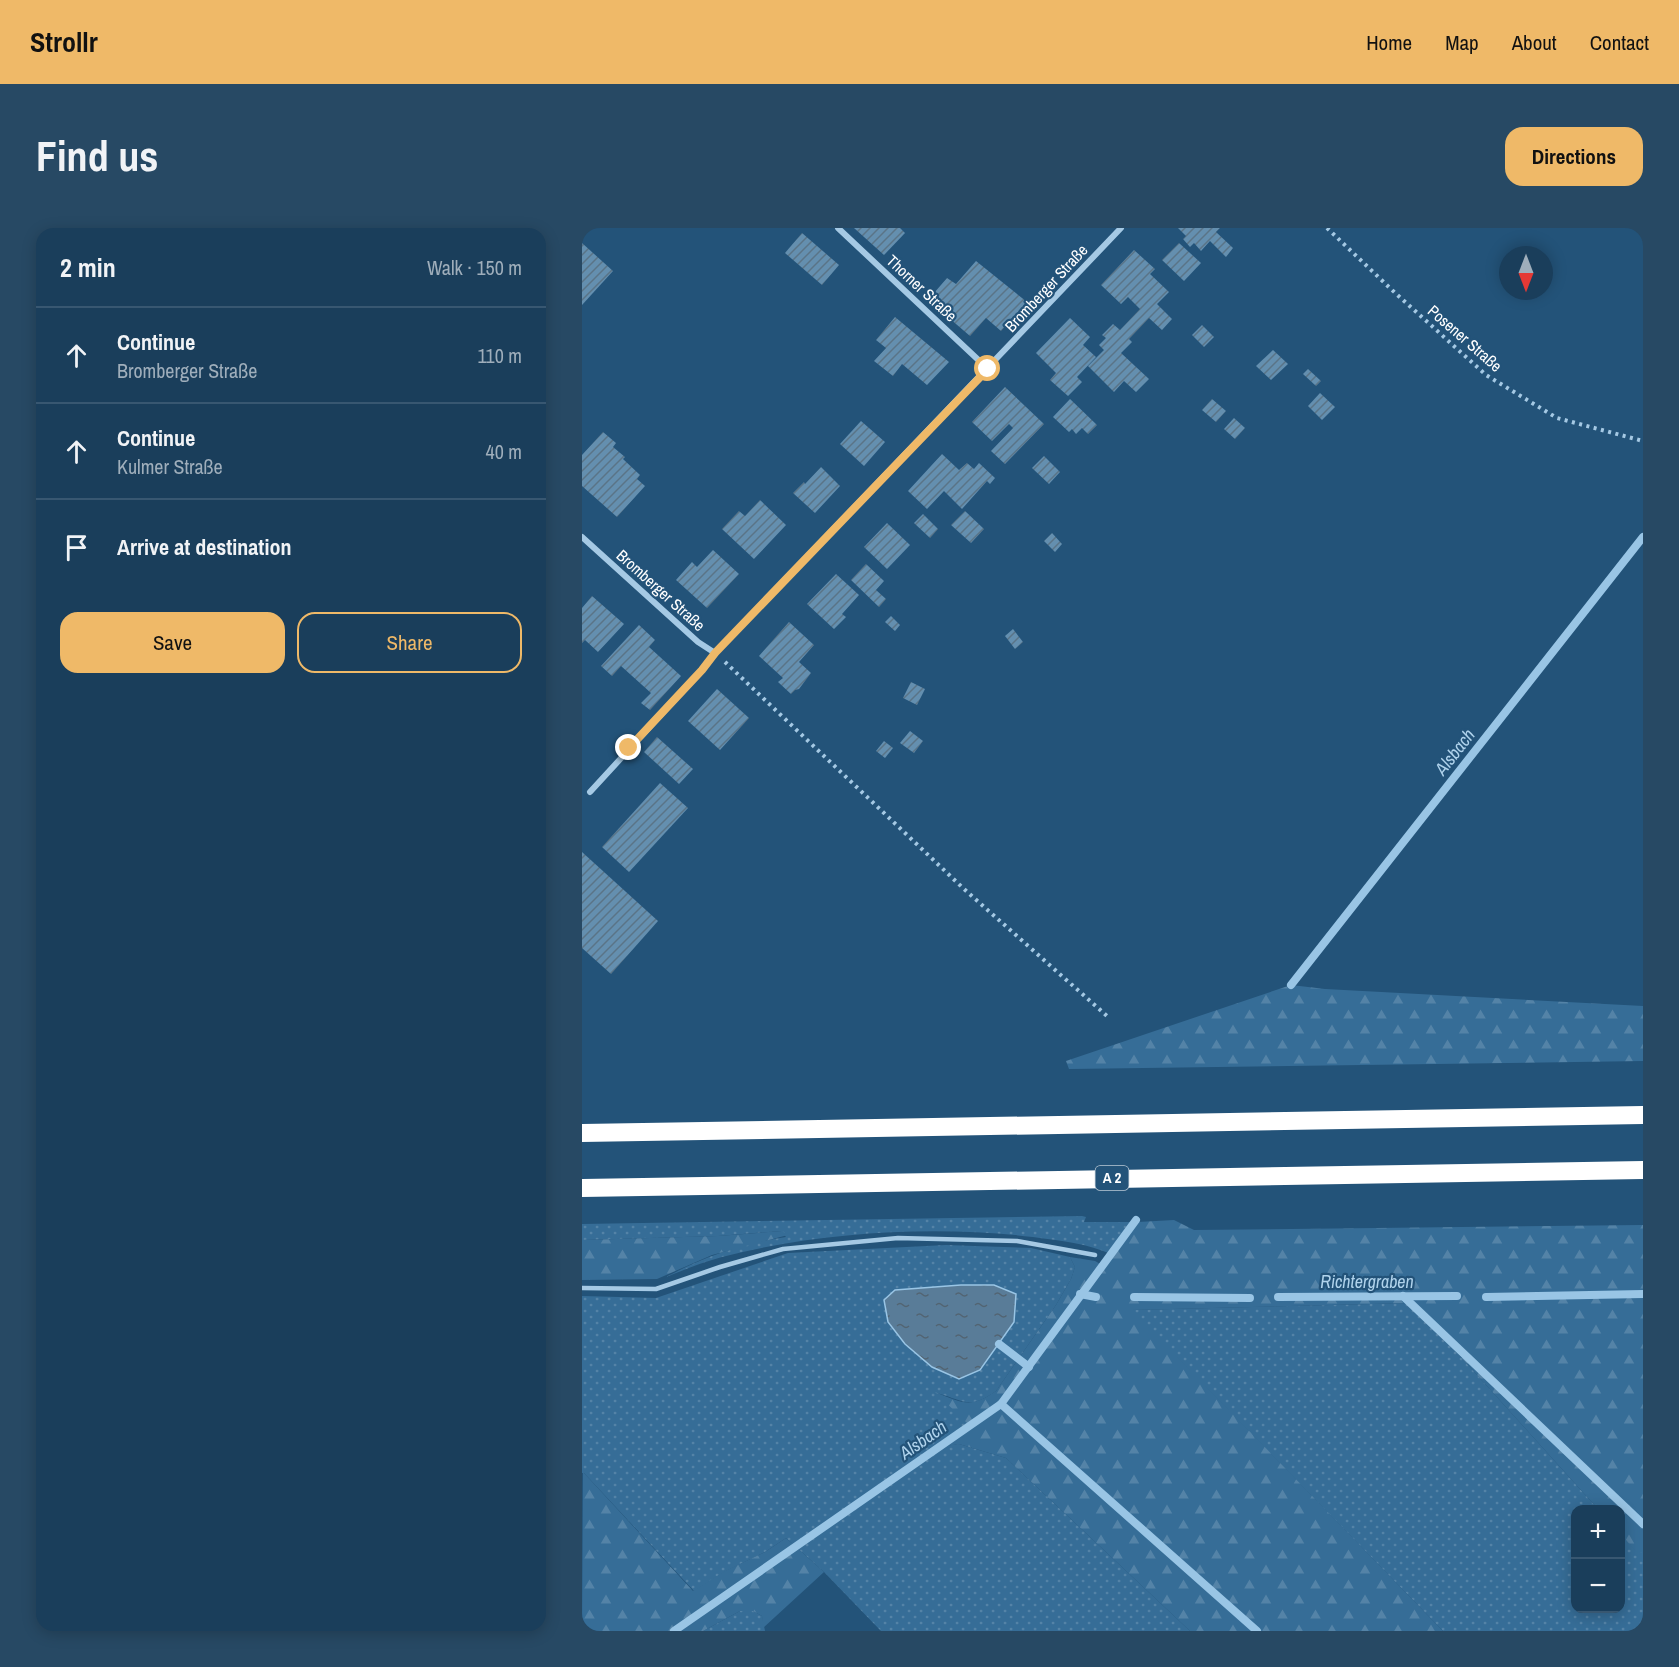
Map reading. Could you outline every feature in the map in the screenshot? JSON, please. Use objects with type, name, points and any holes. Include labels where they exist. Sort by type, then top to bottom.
[{"type":"highway","points":[[582,1132],[1643,1115]]},
{"type":"highway","name":"A 2","points":[[582,1188],[1643,1170]]},
{"type":"street","name":"Thorner Straße","points":[[838,228],[988,369]]},
{"type":"street","name":"Bromberger Straße","points":[[582,537],[698,642],[715,653],[1121,228]]},
{"type":"street","points":[[590,792],[715,653]]},
{"type":"lane","points":[[582,1288],[657,1289],[720,1267],[783,1250],[898,1238],[1017,1242],[1095,1255]]},
{"type":"path","name":"Posener Straße","points":[[1327,228],[1486,375],[1557,418],[1643,441]]},
{"type":"path","points":[[715,653],[964,889],[1107,1016]]},
{"type":"green space","points":[[1291,985],[1325,989],[1643,1006],[1643,1061],[1069,1069],[1066,1061]]},
{"type":"green space","points":[[1086,1217],[1084,1222],[1138,1222],[1113,1255],[1074,1243],[1033,1237],[995,1233],[916,1231],[836,1237],[759,1248],[715,1259],[666,1277],[724,1252],[786,1237],[781,1231],[718,1236],[582,1240],[582,1224]]},
{"type":"green space","points":[[1174,1220],[1194,1230],[1643,1225],[1643,1552],[1637,1553],[1625,1539],[1625,1505],[1594,1505],[1412,1303],[1132,1310],[1443,1631],[1190,1631],[1006,1458],[959,1444],[936,1448],[970,1426],[935,1392],[960,1401],[973,1402],[996,1391],[1056,1305],[1071,1279],[1075,1267],[1070,1257],[1095,1261],[1104,1266],[1138,1222]]},
{"type":"green space","points":[[782,1231],[788,1235],[712,1255],[657,1279],[582,1280],[582,1240],[718,1236]]},
{"type":"green space","points":[[946,1245],[1031,1248],[1070,1257],[1075,1267],[1071,1279],[1056,1305],[996,1391],[973,1402],[961,1401],[937,1393],[971,1426],[938,1447],[959,1444],[1006,1458],[1190,1631],[881,1631],[824,1572],[786,1538],[694,1591],[582,1473],[582,1296],[656,1298],[788,1253]],"holes":[[[994,1285],[1014,1322],[980,1370],[895,1290]]]},
{"type":"green space","points":[[1412,1303],[1594,1505],[1571,1505],[1571,1613],[1625,1613],[1625,1538],[1637,1552],[1643,1552],[1643,1631],[1443,1631],[1131,1310]]},
{"type":"green space","points":[[583,1472],[693,1591],[786,1538],[824,1572],[763,1628],[762,1616],[753,1611],[740,1611],[703,1631],[582,1631]]},
{"type":"green space","points":[[740,1611],[753,1611],[762,1616],[765,1631],[703,1631]]},
{"type":"water","points":[[994,1285],[1016,1294],[1014,1322],[980,1370],[959,1379],[932,1367],[905,1344],[888,1322],[884,1300],[895,1290]]},
{"type":"building","points":[[854,228],[900,228],[905,233],[884,255]]},
{"type":"building","points":[[1178,228],[1220,228],[1216,232],[1233,248],[1226,257],[1210,241],[1201,251],[1194,243],[1190,247],[1183,239],[1186,236]]},
{"type":"building","points":[[802,233],[839,265],[822,285],[785,253]]},
{"type":"building","points":[[582,243],[613,271],[582,305]]},
{"type":"building","points":[[1179,243],[1201,263],[1184,281],[1162,260]]},
{"type":"building","points":[[1134,250],[1155,269],[1150,274],[1169,292],[1157,304],[1172,319],[1162,330],[1149,318],[1129,339],[1132,342],[1121,353],[1149,379],[1136,392],[1124,381],[1114,392],[1088,366],[1104,350],[1099,345],[1106,338],[1102,335],[1113,324],[1120,330],[1140,309],[1128,297],[1121,304],[1101,285]]},
{"type":"building","points":[[976,261],[1027,302],[1001,331],[986,318],[970,336],[928,300],[947,278],[956,284]]},
{"type":"building","points":[[895,317],[949,362],[927,385],[902,364],[893,376],[874,361],[886,348],[876,340]]},
{"type":"building","points":[[1070,318],[1090,337],[1083,345],[1096,357],[1077,377],[1082,382],[1068,396],[1050,380],[1056,373],[1036,353]]},
{"type":"building","points":[[1202,325],[1214,337],[1204,347],[1192,335]]},
{"type":"building","points":[[1273,350],[1288,364],[1271,380],[1256,366]]},
{"type":"building","points":[[1308,369],[1321,381],[1316,386],[1303,374]]},
{"type":"building","points":[[1005,387],[1044,424],[1005,464],[991,451],[1013,428],[1009,424],[992,441],[972,422]]},
{"type":"building","points":[[1320,393],[1335,407],[1322,420],[1308,406]]},
{"type":"building","points":[[1070,399],[1097,425],[1088,434],[1082,428],[1076,434],[1072,429],[1069,432],[1053,417]]},
{"type":"building","points":[[1212,399],[1226,411],[1216,422],[1202,410]]},
{"type":"building","points":[[1234,418],[1245,428],[1235,439],[1224,429]]},
{"type":"building","points":[[861,421],[885,442],[864,466],[840,444]]},
{"type":"building","points":[[603,432],[616,443],[613,447],[640,475],[637,479],[645,486],[617,517],[582,486],[582,455]]},
{"type":"building","points":[[942,454],[959,470],[967,463],[974,469],[979,463],[995,478],[990,484],[987,481],[962,509],[944,491],[927,509],[908,491]]},
{"type":"building","points":[[1044,456],[1060,472],[1049,484],[1032,468]]},
{"type":"building","points":[[821,467],[840,486],[815,513],[793,493]]},
{"type":"building","points":[[760,500],[786,525],[754,559],[722,529],[739,511],[745,516]]},
{"type":"building","points":[[965,511],[984,529],[971,543],[951,525]]},
{"type":"building","points":[[923,514],[938,529],[930,538],[914,523]]},
{"type":"building","points":[[887,523],[910,545],[887,569],[864,547]]},
{"type":"building","points":[[1052,533],[1062,544],[1055,552],[1044,541]]},
{"type":"building","points":[[713,550],[739,574],[707,608],[676,580],[692,562],[697,567]]},
{"type":"building","points":[[866,564],[884,581],[876,590],[886,599],[879,607],[851,580]]},
{"type":"building","points":[[836,574],[859,595],[842,614],[846,617],[834,629],[807,604]]},
{"type":"building","points":[[592,596],[624,624],[598,652],[585,640],[582,643],[582,608]]},
{"type":"building","points":[[891,616],[900,625],[895,631],[885,622]]},
{"type":"building","points":[[789,622],[814,645],[799,662],[811,673],[799,689],[791,694],[778,682],[783,678],[759,656]]},
{"type":"building","points":[[639,625],[655,640],[649,647],[681,676],[650,710],[641,703],[651,693],[621,666],[612,676],[601,666]]},
{"type":"building","points":[[1013,629],[1023,642],[1015,649],[1005,636]]},
{"type":"building","points":[[911,682],[925,689],[917,705],[903,698]]},
{"type":"building","points":[[717,689],[749,718],[720,750],[688,721]]},
{"type":"building","points":[[910,731],[923,741],[914,753],[900,743]]},
{"type":"building","points":[[657,737],[693,769],[679,784],[644,752]]},
{"type":"building","points":[[884,741],[893,748],[885,758],[876,751]]},
{"type":"building","points":[[660,783],[688,808],[629,872],[602,847]]},
{"type":"building","points":[[582,852],[658,921],[611,974],[582,948]]},
{"type":"waterway","name":"Alsbach","points":[[1291,985],[1643,537]]},
{"type":"waterway","name":"Alsbach","points":[[674,1631],[1001,1404],[1136,1220]]},
{"type":"waterway","name":"Richtergraben","points":[[1080,1294],[1096,1297]]},
{"type":"waterway","name":"Richtergraben","points":[[1486,1297],[1643,1294]]},
{"type":"waterway","points":[[1403,1296],[1643,1524]]},
{"type":"waterway","name":"Richtergraben","points":[[1278,1297],[1457,1296]]},
{"type":"waterway","name":"Richtergraben","points":[[1134,1297],[1250,1298]]},
{"type":"waterway","points":[[999,1344],[1029,1367]]},
{"type":"waterway","points":[[1001,1404],[1257,1631]]},
{"type":"route","points":[[629,748],[715,653],[988,369]]}]
